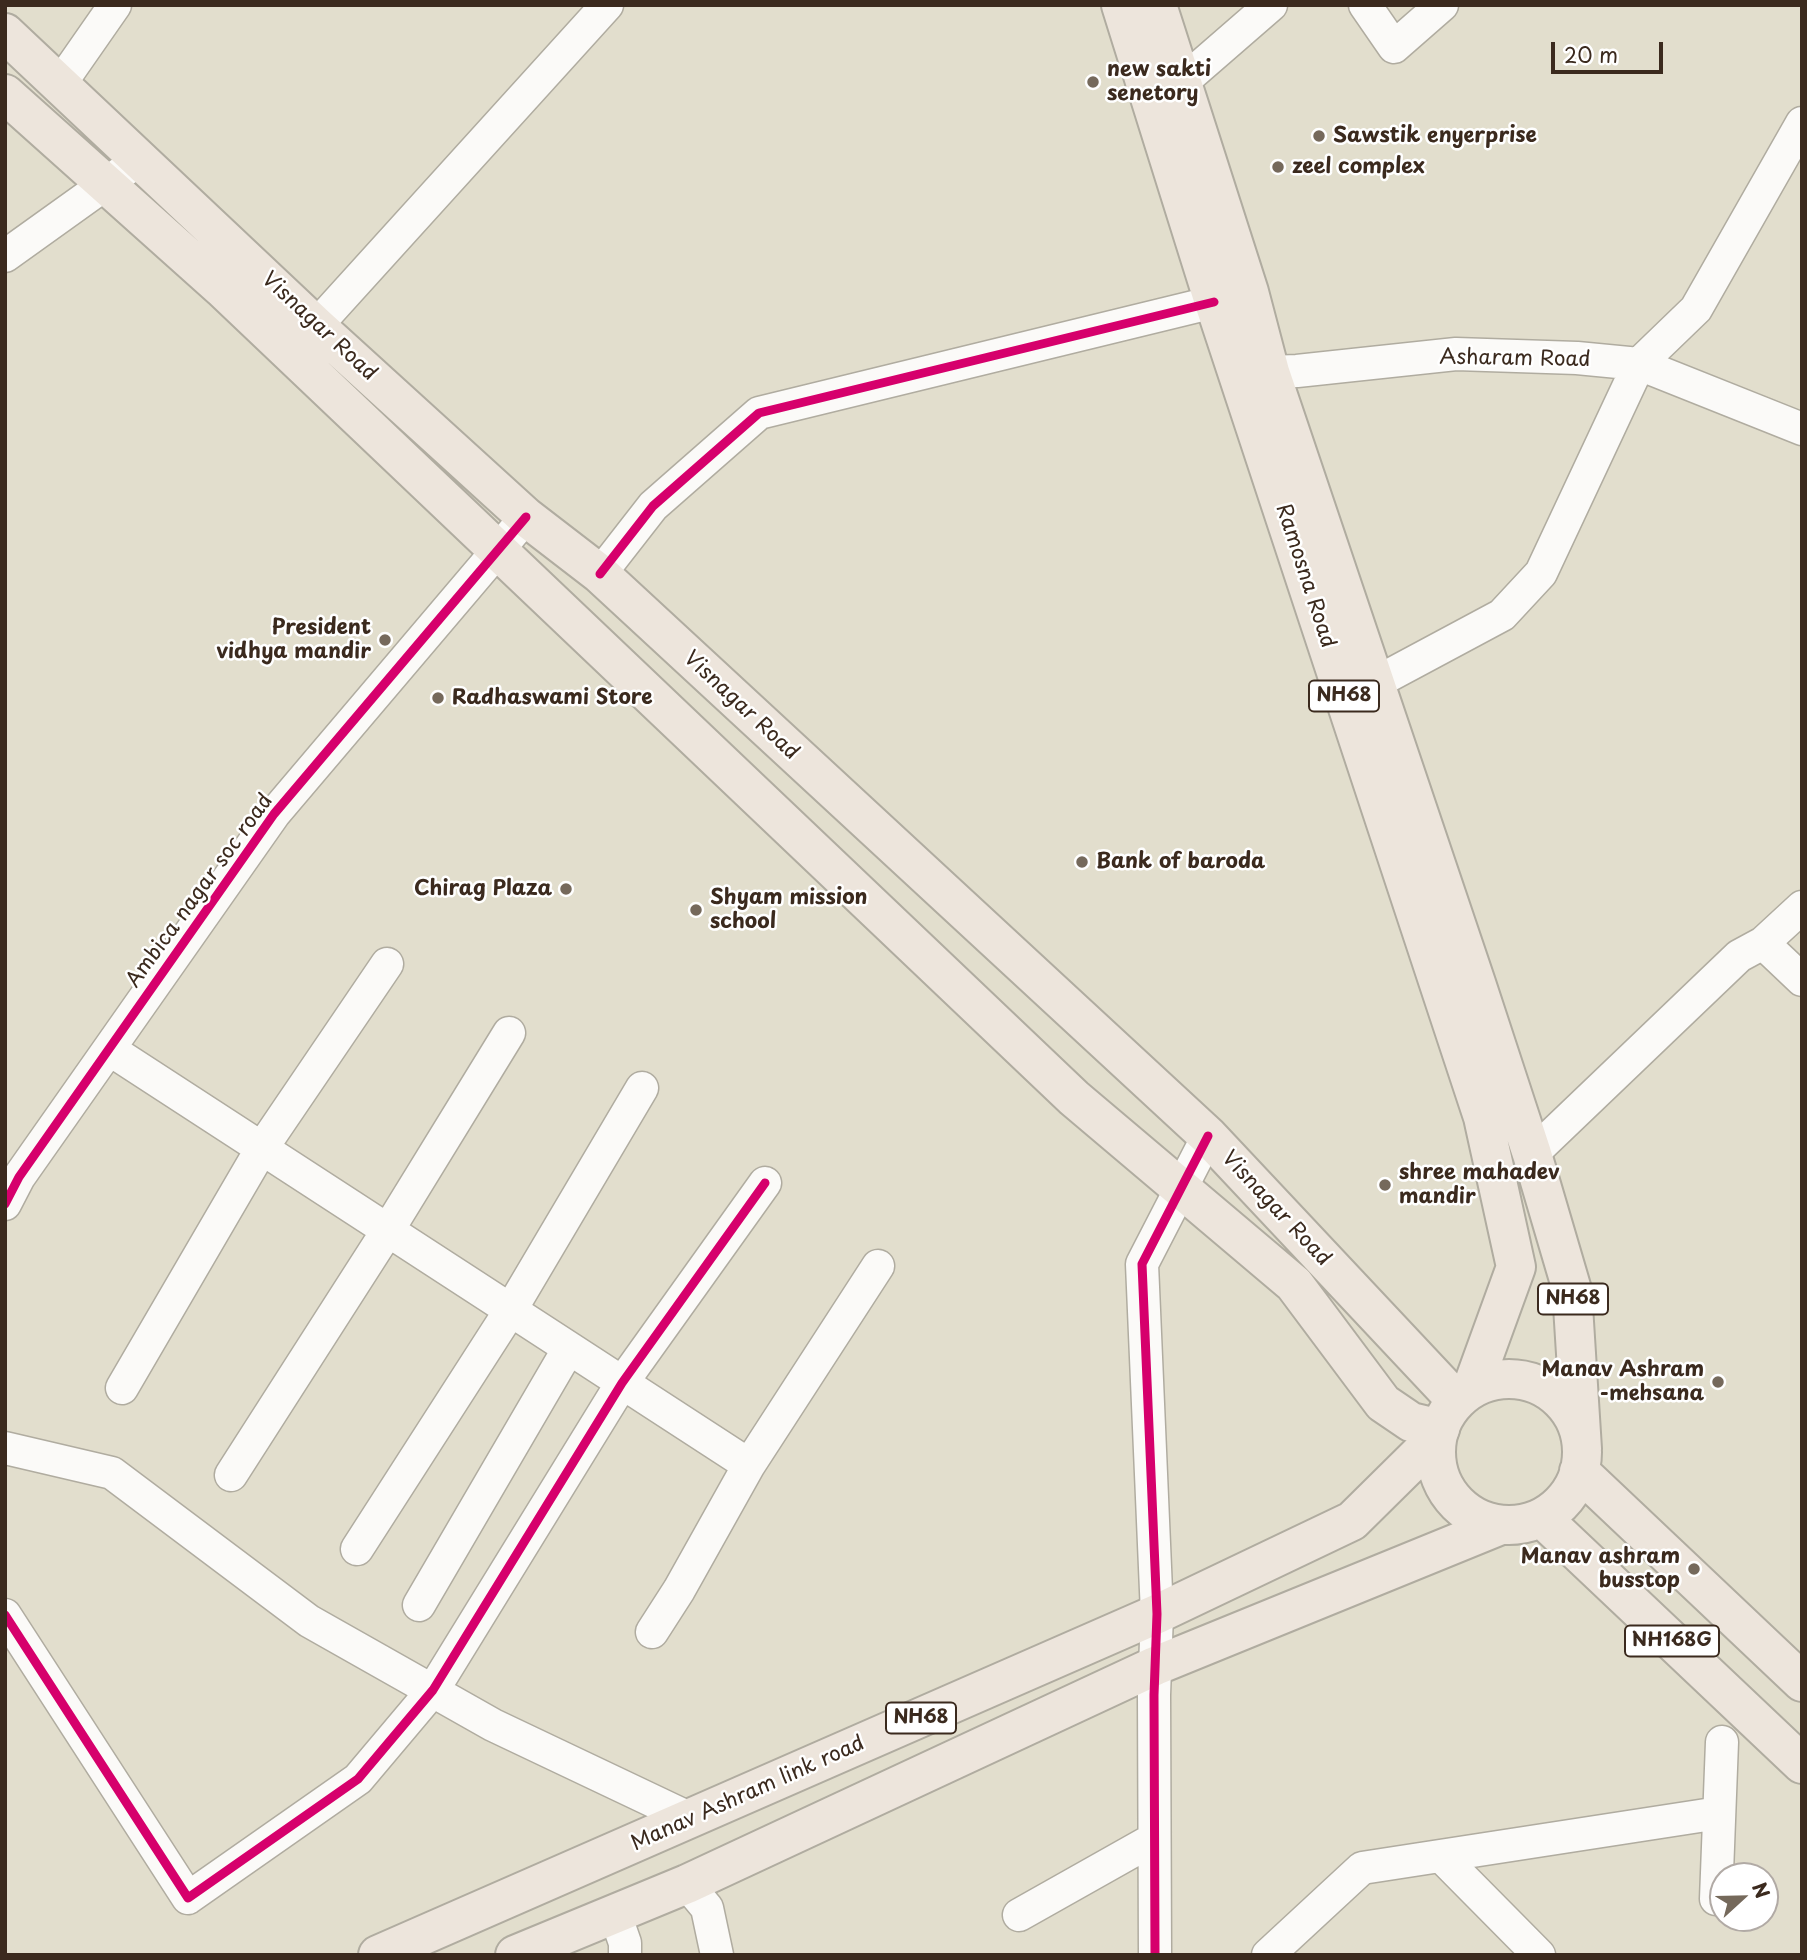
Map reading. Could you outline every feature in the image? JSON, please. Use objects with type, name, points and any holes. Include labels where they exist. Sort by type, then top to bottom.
[{"type":"main road","name":"Ramosna Road","points":[[1121,5],[1214,302],[1483,1117],[1516,1267],[1451,1413]]},
{"type":"main road","name":"Ramosna Road","points":[[1157,5],[1180,84],[1249,292],[1270,372],[1532,1154]]},
{"type":"main road","name":"Visnagar Road","points":[[5,33],[316,326],[526,517],[600,574],[1209,1136],[1451,1413]]},
{"type":"main road","points":[[5,94],[222,288],[1074,1098],[1294,1284],[1383,1403],[1411,1422],[1451,1413]]},
{"type":"main road","name":"NH68","points":[[1532,1154],[1572,1290],[1581,1460]]},
{"type":"main road","name":"NH68","points":[[1542,1518],[1522,1524],[1501,1525],[1482,1520],[1464,1510],[1450,1495],[1440,1477],[1436,1457],[1451,1413],[1492,1380],[1513,1378],[1534,1383],[1553,1393],[1568,1409],[1578,1428],[1581,1460]]},
{"type":"main road","name":"Manav Ashram link road","points":[[378,1955],[1157,1614],[1352,1521],[1451,1413]]},
{"type":"main road","points":[[1542,1518],[1558,1506],[1572,1490],[1581,1460]]},
{"type":"main road","name":"NH168G","points":[[1581,1460],[1802,1682]]},
{"type":"main road","name":"NH168G","points":[[1542,1518],[1802,1764]]},
{"type":"main road","points":[[515,1955],[687,1884],[1155,1666],[1501,1525]]},
{"type":"street","points":[[60,84],[115,5]]},
{"type":"street","points":[[316,326],[607,5]]},
{"type":"street","points":[[1180,84],[1271,5]]},
{"type":"street","points":[[1365,5],[1394,47],[1442,5]]},
{"type":"street","points":[[1375,683],[1502,615],[1541,573],[1639,364],[1696,309],[1802,123]]},
{"type":"street","points":[[5,256],[139,160]]},
{"type":"street","points":[[600,574],[653,506],[760,413],[1214,302]]},
{"type":"street","name":"Asharam Road","points":[[1270,372],[1456,354],[1577,358],[1639,364],[1802,429]]},
{"type":"street","name":"Ambica nagar soc road","points":[[5,1204],[19,1177],[274,814],[526,517]]},
{"type":"street","points":[[1532,1154],[1739,956],[1763,943],[1802,907]]},
{"type":"street","points":[[1763,943],[1802,980]]},
{"type":"street","points":[[121,1388],[262,1148],[387,964]]},
{"type":"street","points":[[231,1475],[388,1230],[509,1033]]},
{"type":"street","points":[[109,1049],[748,1465]]},
{"type":"street","points":[[357,1549],[510,1311],[642,1088]]},
{"type":"street","points":[[1155,1955],[1157,1614],[1142,1264],[1209,1136]]},
{"type":"street","points":[[5,1615],[188,1898],[358,1779],[433,1690],[622,1383],[765,1183]]},
{"type":"street","points":[[652,1632],[679,1590],[748,1465],[878,1266]]},
{"type":"street","points":[[419,1605],[569,1348]]},
{"type":"street","points":[[5,1448],[112,1473],[309,1621],[493,1725],[691,1819]]},
{"type":"street","points":[[1717,1862],[1723,1742]]},
{"type":"street","points":[[1277,1952],[1362,1868],[1719,1813]]},
{"type":"street","points":[[1019,1915],[1154,1839]]},
{"type":"street","points":[[1440,1856],[1539,1955]]},
{"type":"street","points":[[687,1884],[707,1908],[717,1955]]},
{"type":"street","points":[[615,1914],[625,1943],[625,1955]]},
{"type":"cycle path","points":[[600,574],[653,506],[759,413],[1214,302]]},
{"type":"cycle path","points":[[5,1204],[19,1177],[274,814],[526,517]]},
{"type":"cycle path","points":[[1155,1955],[1154,1695],[1157,1614],[1142,1264],[1208,1136]]},
{"type":"cycle path","points":[[5,1615],[188,1898],[358,1779],[433,1690],[622,1383],[765,1183]]},
{"type":"place","name":"new sakti senetory","points":[[1093,82]]},
{"type":"place","name":"Sawstik enyerprise","points":[[1319,136]]},
{"type":"place","name":"zeel complex","points":[[1278,167]]},
{"type":"place","name":"President vidhya mandir","points":[[385,640]]},
{"type":"place","name":"Radhaswami Store","points":[[438,698]]},
{"type":"place","name":"Bank of baroda","points":[[1082,862]]},
{"type":"place","name":"Chirag Plaza","points":[[566,889]]},
{"type":"place","name":"Shyam mission school","points":[[696,910]]},
{"type":"place","name":"shree mahadev mandir","points":[[1385,1185]]},
{"type":"place","name":"Manav Ashram -mehsana","points":[[1718,1382]]},
{"type":"place","name":"Manav ashram busstop","points":[[1694,1569]]}]
